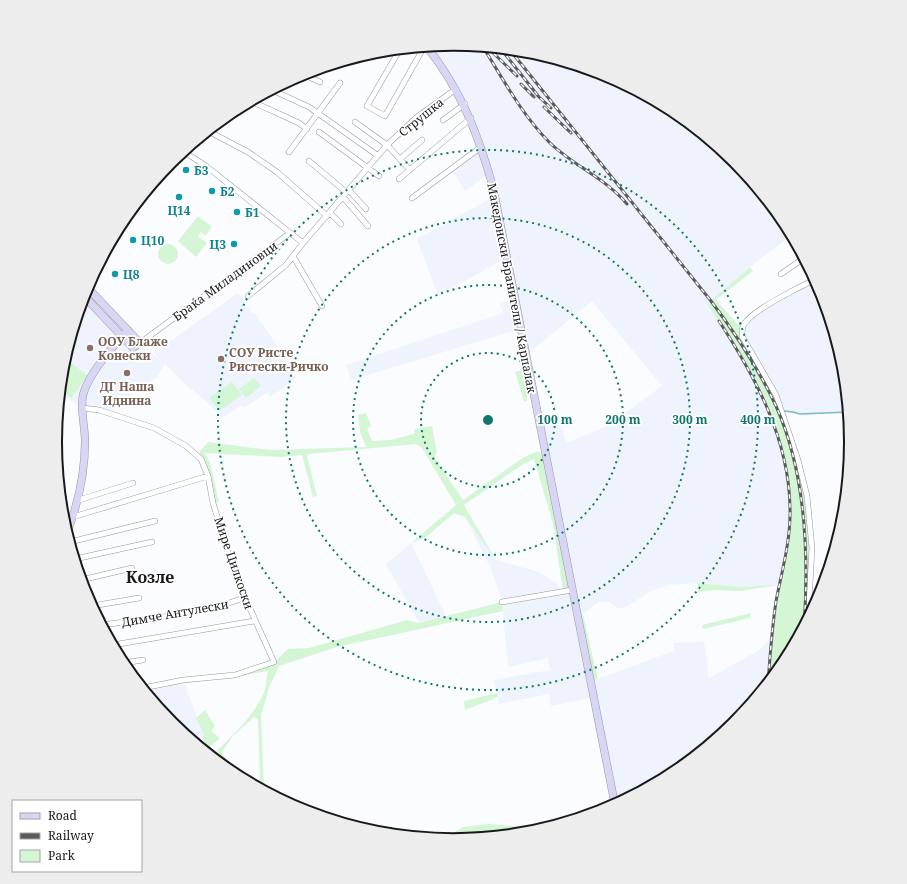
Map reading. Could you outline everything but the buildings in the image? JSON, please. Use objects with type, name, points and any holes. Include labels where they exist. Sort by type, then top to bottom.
[{"type":"main road","name":"Македонски Бранители / Карпалак","points":[[430,52],[465,104],[481,147],[496,204],[543,449],[559,513],[572,590],[614,798]]},
{"type":"main road","points":[[89,301],[133,348],[140,343],[92,292]]},
{"type":"main road","points":[[71,522],[79,500],[85,442],[82,408],[83,395],[89,381],[128,330]]},
{"type":"street","points":[[396,55],[367,106],[385,116],[421,53]]},
{"type":"street","points":[[311,78],[320,82]]},
{"type":"street","points":[[289,152],[340,83]]},
{"type":"street","name":"Струшка","points":[[248,296],[286,265],[377,155],[387,145],[417,117],[456,89]]},
{"type":"street","points":[[278,93],[309,107],[377,155]]},
{"type":"street","points":[[257,104],[299,123],[307,129]]},
{"type":"street","name":"Струшка","points":[[443,120],[465,104]]},
{"type":"street","points":[[399,179],[471,118]]},
{"type":"street","name":"Струшка","points":[[355,122],[387,145],[410,170]]},
{"type":"street","points":[[319,132],[379,176]]},
{"type":"street","points":[[213,134],[248,152],[277,172],[328,215],[341,224]]},
{"type":"street","name":"Струшка","points":[[400,159],[422,140]]},
{"type":"street","points":[[412,198],[481,147]]},
{"type":"street","name":"Браќа Миладиновци","points":[[189,155],[206,166],[303,243]]},
{"type":"street","points":[[309,161],[366,209]]},
{"type":"street","points":[[346,193],[368,226]]},
{"type":"street","name":"Браќа Миладиновци","points":[[140,343],[290,233]]},
{"type":"street","points":[[293,256],[322,306]]},
{"type":"street","points":[[780,274],[800,261]]},
{"type":"street","points":[[809,605],[812,548],[807,496],[798,460],[776,395],[742,336],[742,331],[744,324],[750,318],[776,301],[810,282]]},
{"type":"street","name":"Мире Цилкоски","points":[[82,408],[114,414],[154,428],[186,446],[201,459],[208,476],[213,503],[235,574],[246,597],[254,621],[274,662],[235,675],[183,680],[149,687]]},
{"type":"street","points":[[73,517],[208,476]]},
{"type":"street","points":[[79,500],[133,484]]},
{"type":"street","points":[[75,541],[155,521]]},
{"type":"street","points":[[80,558],[152,542]]},
{"type":"street","points":[[87,579],[132,568]]},
{"type":"street","points":[[502,602],[572,590]]},
{"type":"street","name":"Димче Антулески","points":[[108,624],[192,612],[227,605],[246,597]]},
{"type":"street","name":"Димче Антулески","points":[[98,605],[139,598]]},
{"type":"street","name":"Димче Антулески","points":[[119,644],[254,621]]},
{"type":"street","points":[[130,662],[143,660]]},
{"type":"shaded area","points":[[454,51],[505,54],[555,64],[603,81],[649,103],[692,132],[711,148],[730,166],[764,204],[787,239],[750,267],[708,304],[752,373],[776,429],[789,487],[790,510],[789,532],[779,585],[739,587],[702,583],[667,585],[651,591],[626,607],[620,609],[608,602],[598,602],[578,618],[592,681],[674,651],[674,643],[704,641],[709,678],[761,649],[771,636],[771,670],[730,718],[692,752],[649,781],[614,798],[595,697],[551,706],[549,694],[499,704],[494,680],[550,670],[548,658],[508,667],[502,602],[492,571],[465,517],[496,560],[539,572],[556,583],[563,591],[572,590],[538,420],[542,414],[558,413],[566,443],[607,426],[662,386],[592,301],[525,356],[520,329],[351,380],[346,365],[503,313],[500,304],[514,297],[506,258],[438,296],[417,239],[495,196],[489,174],[465,191],[451,168],[481,147],[471,118],[430,52]]},
{"type":"shaded area","points":[[810,282],[824,316],[831,341],[837,366],[844,412],[800,414],[782,411],[742,336],[744,324],[750,318]]},
{"type":"shaded area","name":"СОУ Ристе Ристески-Ричко","points":[[238,293],[245,302],[243,303],[246,308],[248,307],[252,314],[254,312],[278,347],[276,349],[296,378],[271,397],[267,392],[244,408],[242,405],[222,418],[205,400],[186,385],[165,364],[157,377],[114,406],[114,414],[82,408],[65,396],[76,341],[89,301],[133,348],[140,343],[163,363],[154,353]]},
{"type":"shaded area","points":[[411,543],[446,616],[419,623],[386,564]]},
{"type":"shaded area","points":[[183,680],[203,732],[204,743],[177,718],[149,687]]},
{"type":"green space","points":[[198,216],[212,227],[205,236],[201,232],[198,236],[207,243],[196,257],[178,241]]},
{"type":"green space","points":[[164,244],[172,244],[178,250],[178,258],[172,264],[164,264],[158,258],[158,250]]},
{"type":"green space","points":[[750,267],[753,271],[716,300],[738,325],[750,318],[742,331],[776,395],[807,496],[812,548],[809,605],[792,638],[771,670],[771,636],[789,532],[789,487],[776,429],[752,373],[707,304]]},
{"type":"green space","points":[[71,363],[88,376],[71,398],[66,394]]},
{"type":"green space","points":[[528,369],[527,401],[524,401],[515,372]]},
{"type":"green space","points":[[254,378],[261,386],[246,398],[239,389]]},
{"type":"green space","points":[[232,382],[242,395],[219,411],[209,398]]},
{"type":"green space","points":[[366,413],[371,426],[367,429],[372,441],[390,440],[414,434],[415,429],[432,426],[437,453],[434,457],[463,500],[524,457],[538,451],[545,458],[572,590],[563,591],[553,524],[534,459],[523,464],[464,505],[496,560],[465,517],[454,513],[426,537],[411,543],[456,505],[422,448],[416,444],[309,454],[307,456],[317,496],[313,497],[302,455],[281,457],[204,453],[210,462],[219,502],[213,503],[208,476],[197,455],[208,442],[270,450],[366,447],[360,432],[358,415]]},
{"type":"green space","points":[[697,583],[739,587],[779,585],[740,591],[714,590],[698,592]]},
{"type":"green space","points":[[502,602],[503,611],[337,647],[279,666],[269,688],[261,716],[264,784],[260,781],[258,719],[254,717],[233,736],[222,752],[226,760],[215,752],[241,726],[255,709],[265,689],[268,671],[184,683],[183,680],[235,675],[274,662],[288,649],[309,648],[407,620],[419,623]]},
{"type":"green space","points":[[751,613],[750,618],[703,629],[702,625]]},
{"type":"green space","points":[[583,615],[598,679],[592,681],[578,618]]},
{"type":"green space","points":[[497,693],[498,697],[465,710],[464,701]]},
{"type":"green space","points":[[205,710],[215,726],[211,731],[220,738],[209,747],[204,743],[203,732],[196,718]]},
{"type":"green space","points":[[489,824],[527,826],[505,830],[454,833],[463,827]]},
{"type":"waterway","points":[[784,411],[800,414],[844,412]]},
{"type":"railway","points":[[487,53],[531,121],[550,143],[569,159],[599,179],[627,204]]},
{"type":"railway","points":[[493,53],[517,76]]},
{"type":"railway","points":[[505,54],[539,97],[551,108]]},
{"type":"railway","points":[[515,56],[711,301],[729,326],[762,378],[776,406],[786,432],[794,459],[799,486],[805,543],[806,572],[804,614]]},
{"type":"railway","points":[[521,84],[534,97]]},
{"type":"railway","points":[[544,107],[571,133]]},
{"type":"railway","points":[[719,321],[746,365],[768,410],[784,458],[788,482],[790,508],[789,531],[786,555],[776,601],[769,673]]},
{"type":"place","name":"Б3","points":[[186,170]]},
{"type":"place","name":"Б2","points":[[212,191]]},
{"type":"place","name":"Ц14","points":[[179,197]]},
{"type":"place","name":"Б1","points":[[237,212]]},
{"type":"place","name":"Ц10","points":[[133,240]]},
{"type":"place","name":"Ц3","points":[[234,244]]},
{"type":"place","name":"Ц8","points":[[115,274]]},
{"type":"place","name":"ООУ Блаже Конески","points":[[90,348]]},
{"type":"place","name":"СОУ Ристе Ристески-Ричко","points":[[221,359]]},
{"type":"place","name":"ДГ Наша Иднина","points":[[127,373]]},
{"type":"district","name":"Козле","points":[[150,577]]}]
